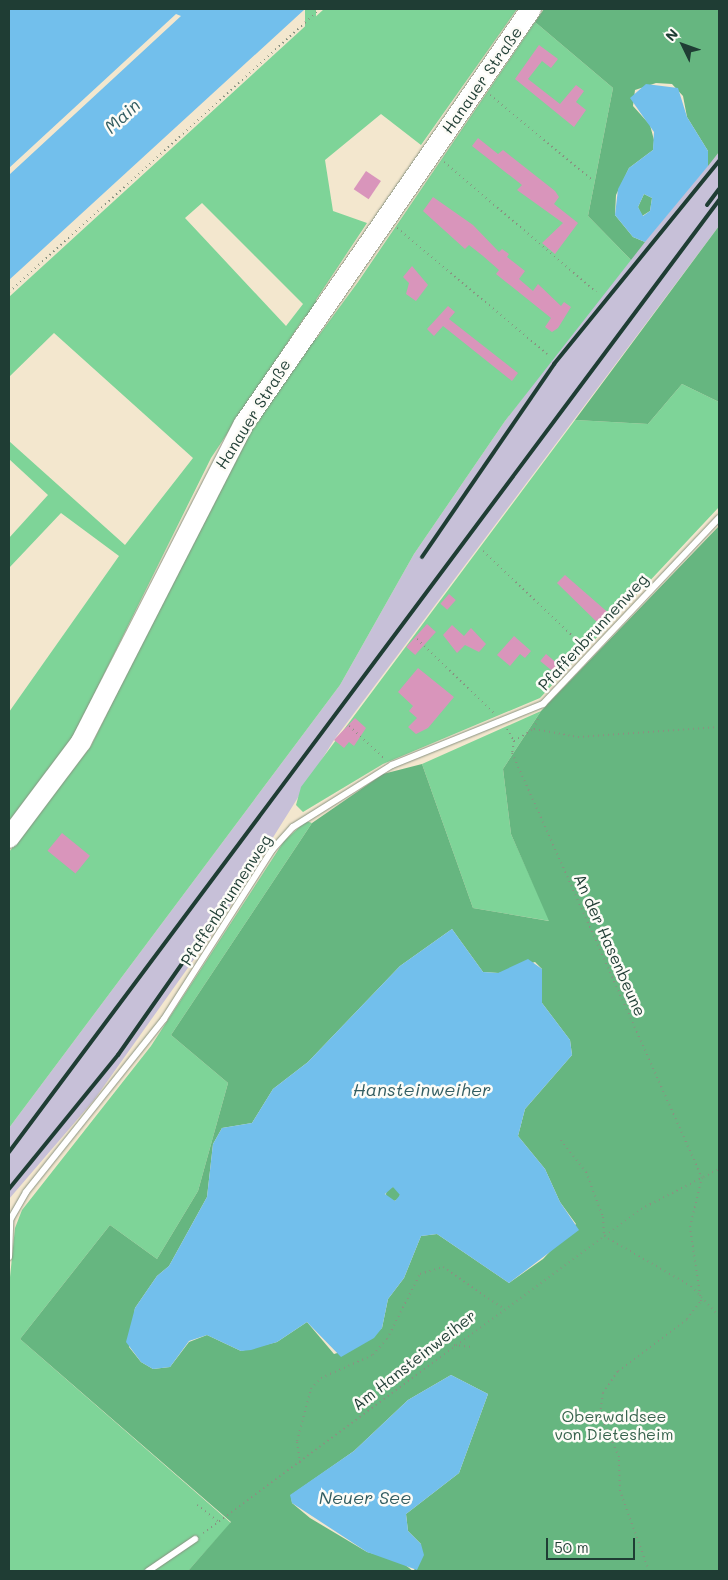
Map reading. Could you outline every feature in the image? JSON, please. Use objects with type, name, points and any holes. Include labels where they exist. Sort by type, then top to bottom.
[{"type":"main road","name":"Hanauer Straße","points":[[9,838],[82,742],[244,424],[531,9]]},
{"type":"lane","name":"Pfaffenbrunnenweg","points":[[9,1257],[10,1220],[26,1192],[164,1019],[272,850],[304,818],[392,765],[503,722],[543,704],[719,518]]},
{"type":"lane","points":[[148,1571],[195,1539]]},
{"type":"path","points":[[9,292],[320,9]]},
{"type":"path","points":[[478,85],[592,180]]},
{"type":"path","points":[[432,152],[596,292]]},
{"type":"path","points":[[386,219],[547,354]]},
{"type":"path","points":[[483,551],[590,655]]},
{"type":"path","name":"An der Hasenbeune","points":[[417,640],[503,722],[514,741],[512,753],[702,1177]]},
{"type":"path","points":[[514,741],[534,729],[543,704]]},
{"type":"path","points":[[349,726],[392,765]]},
{"type":"path","points":[[534,729],[578,737],[719,727]]},
{"type":"path","points":[[561,1140],[586,1172],[603,1218],[604,1236],[691,1286],[701,1301],[719,1316]]},
{"type":"path","name":"Am Hansteinweiher","points":[[195,1539],[300,1463],[454,1345],[641,1209],[719,1169]]},
{"type":"path","points":[[649,1571],[620,1492],[619,1457],[600,1414],[603,1393],[618,1371],[687,1319],[701,1301],[690,1228],[702,1177]]},
{"type":"path","points":[[300,1463],[297,1441],[312,1389],[321,1378],[373,1355],[387,1340],[420,1274],[443,1267],[504,1309]]},
{"type":"path","points":[[454,1345],[472,1347]]},
{"type":"path","points":[[198,1505],[219,1522]]},
{"type":"shaded area","points":[[719,152],[719,226],[334,740],[217,927],[94,1100],[9,1199],[9,1128],[340,685],[414,554],[505,421],[599,297]]},
{"type":"green space","points":[[305,9],[316,9],[316,410],[305,410]]},
{"type":"green space","points":[[324,9],[517,9],[421,145],[381,114],[325,160],[333,211],[367,223],[211,458],[71,741],[9,824],[9,712],[119,556],[61,513],[9,568],[9,538],[48,495],[9,459],[9,441],[125,545],[193,458],[54,333],[9,377],[9,297]],"holes":[[[202,203],[303,304],[286,326],[185,218]]]},
{"type":"green space","points":[[544,9],[719,9],[719,152],[708,166],[708,151],[687,117],[683,96],[672,84],[656,83],[635,90],[633,106],[650,125],[654,140],[653,150],[629,168],[616,195],[615,215],[633,237],[645,242],[631,260],[588,216],[613,88],[535,22]]},
{"type":"green space","points":[[535,22],[613,88],[588,216],[631,260],[505,421],[414,554],[340,685],[9,1128],[9,852],[91,746],[230,464],[264,410],[358,282]]},
{"type":"green space","points":[[644,194],[652,198],[650,211],[642,216],[638,207]]},
{"type":"green space","points":[[719,226],[719,402],[682,384],[648,424],[575,420]]},
{"type":"green space","points":[[682,384],[719,402],[719,507],[540,698],[383,764],[303,812],[296,805],[301,787],[575,420],[648,424]]},
{"type":"green space","name":"Oberwaldsee von Dietesheim","points":[[719,526],[719,1571],[414,1571],[421,1544],[408,1531],[406,1514],[459,1473],[488,1394],[451,1375],[408,1400],[354,1451],[291,1495],[292,1503],[310,1518],[367,1552],[400,1561],[413,1571],[188,1571],[231,1522],[20,1339],[110,1225],[157,1259],[198,1191],[228,1083],[171,1035],[312,823],[383,774],[422,764],[473,908],[549,921],[511,834],[503,769],[541,711]],"holes":[[[452,929],[483,972],[499,973],[535,962],[542,969],[542,1003],[570,1040],[572,1055],[525,1109],[518,1136],[545,1169],[560,1202],[576,1224],[543,1259],[509,1283],[437,1234],[421,1236],[404,1278],[388,1299],[382,1328],[357,1347],[334,1354],[307,1322],[277,1342],[241,1351],[207,1335],[189,1342],[170,1367],[153,1369],[141,1362],[129,1347],[135,1308],[157,1276],[169,1266],[207,1197],[213,1144],[222,1128],[252,1123],[273,1089],[308,1062],[400,966]]]},
{"type":"green space","points":[[541,711],[503,769],[511,834],[550,921],[473,908],[422,764]]},
{"type":"green space","points":[[306,821],[312,823],[171,1035],[228,1083],[198,1191],[157,1259],[110,1225],[20,1339],[231,1523],[188,1571],[9,1571],[9,1287],[15,1228],[22,1210],[151,1046],[284,841]]},
{"type":"green space","points":[[390,1187],[396,1187],[400,1194],[396,1201],[390,1201],[386,1197],[386,1191]]},
{"type":"water","name":"Main","points":[[9,9],[305,9],[9,280],[9,175],[181,16],[176,14],[9,168]]},
{"type":"water","points":[[646,84],[678,88],[687,117],[708,151],[708,166],[645,242],[633,237],[615,215],[618,189],[629,168],[653,150],[654,132],[630,98]],"holes":[[[644,194],[652,198],[650,211],[643,216],[638,207]]]},
{"type":"water","name":"Hansteinweiher","points":[[452,929],[483,972],[498,973],[528,959],[542,969],[542,1003],[570,1040],[572,1055],[525,1109],[518,1136],[545,1169],[560,1202],[579,1230],[509,1283],[437,1234],[421,1236],[404,1278],[388,1299],[382,1328],[374,1338],[341,1357],[307,1322],[277,1342],[251,1350],[241,1351],[207,1335],[189,1341],[170,1367],[153,1369],[141,1362],[126,1342],[135,1308],[157,1276],[169,1266],[207,1197],[213,1144],[222,1128],[252,1123],[273,1089],[308,1062],[400,966]],"holes":[[[393,1187],[400,1195],[395,1201],[385,1194]]]},
{"type":"water","name":"Neuer See","points":[[451,1375],[488,1394],[459,1473],[406,1514],[408,1531],[421,1544],[424,1555],[417,1570],[367,1552],[292,1503],[290,1495],[354,1451],[408,1400]]},
{"type":"building","points":[[539,45],[558,59],[551,68],[542,61],[528,79],[560,104],[576,85],[584,91],[576,102],[586,110],[574,127],[515,79]]},
{"type":"building","points":[[478,138],[498,154],[503,150],[555,191],[559,197],[554,204],[578,223],[555,254],[542,243],[563,223],[517,190],[522,185],[472,146]]},
{"type":"building","points":[[366,171],[381,181],[369,199],[354,189]]},
{"type":"building","points":[[433,197],[473,225],[499,252],[502,249],[509,254],[507,257],[525,271],[519,279],[533,291],[538,284],[561,306],[564,302],[571,307],[558,328],[552,332],[545,327],[551,318],[496,274],[499,270],[483,256],[469,245],[465,249],[423,211]]},
{"type":"building","points":[[412,266],[428,285],[416,301],[406,294],[409,283],[403,277]]},
{"type":"building","points":[[448,306],[455,312],[449,319],[518,373],[512,381],[443,326],[434,336],[427,329]]},
{"type":"building","points":[[565,575],[612,616],[603,628],[557,583]]},
{"type":"building","points":[[449,594],[456,600],[447,610],[440,604]]},
{"type":"building","points":[[427,624],[436,632],[415,655],[406,647]]},
{"type":"building","points":[[452,625],[464,636],[471,628],[486,644],[479,652],[465,645],[457,653],[443,635]]},
{"type":"building","points":[[514,636],[531,651],[525,658],[520,654],[510,666],[497,655]]},
{"type":"building","points":[[546,654],[559,665],[553,672],[540,661]]},
{"type":"building","points":[[418,668],[454,697],[428,728],[416,734],[408,727],[417,718],[409,711],[413,706],[398,692]]},
{"type":"building","points":[[355,718],[366,728],[354,746],[349,742],[344,748],[334,740]]},
{"type":"building","points":[[62,833],[90,856],[76,874],[48,851]]},
{"type":"railway","points":[[422,557],[554,364],[719,161]]},
{"type":"railway","points":[[707,205],[719,189]]},
{"type":"railway","points":[[9,1152],[719,200]]},
{"type":"railway","points":[[9,1189],[118,1055],[211,922]]}]
